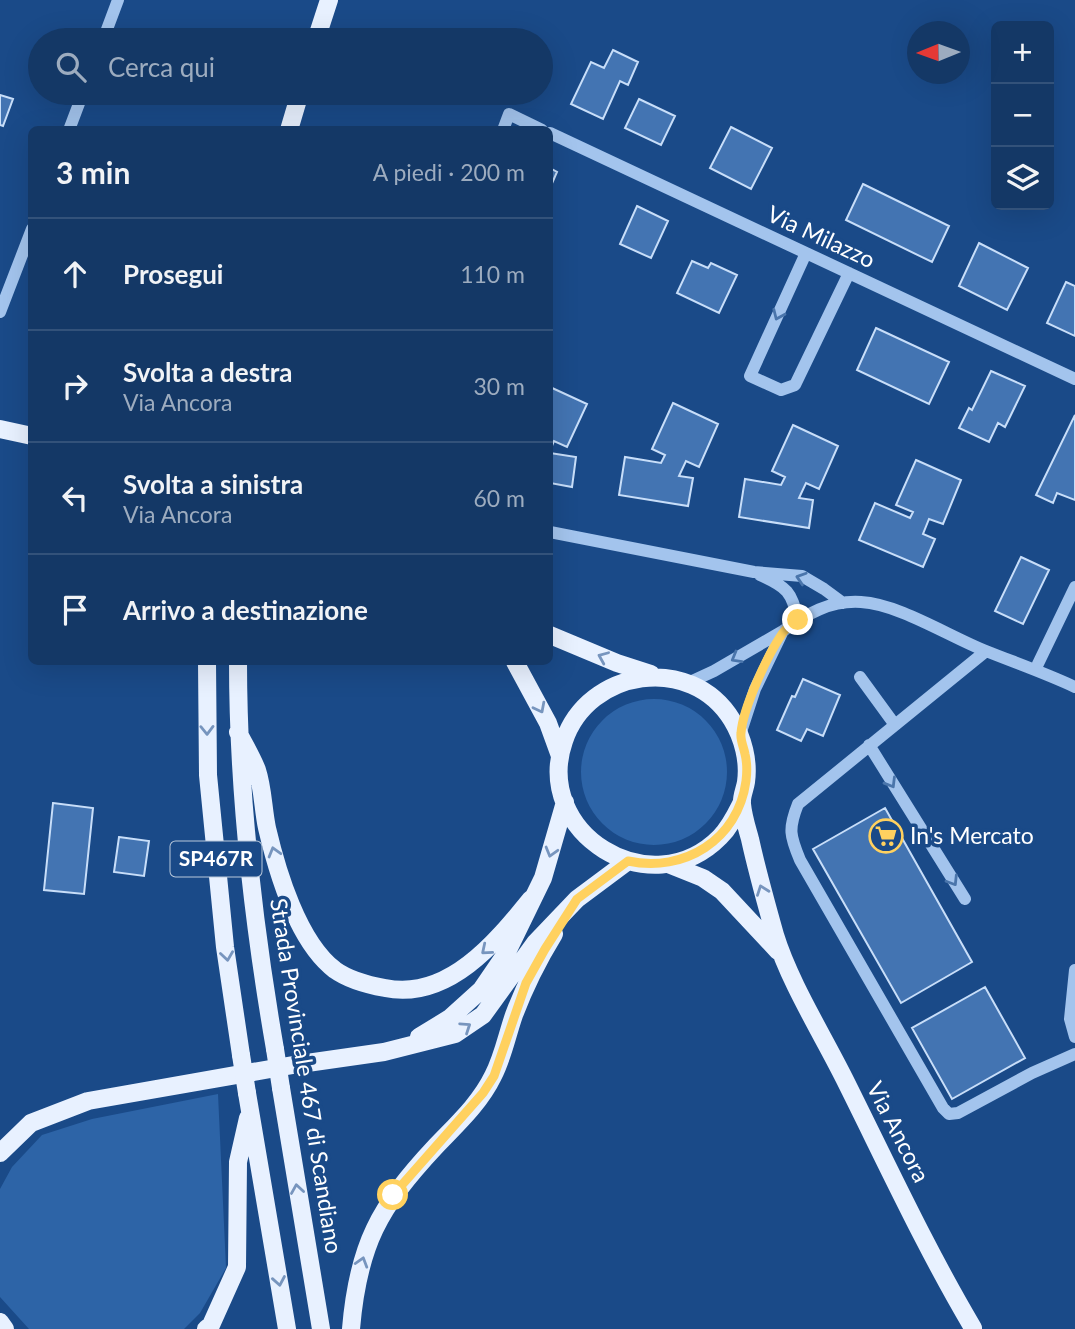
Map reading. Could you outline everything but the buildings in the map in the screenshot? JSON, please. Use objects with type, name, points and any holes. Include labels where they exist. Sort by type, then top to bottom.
[{"type":"main road","points":[[320,28],[329,0]]},
{"type":"main road","points":[[290,126],[296,105]]},
{"type":"main road","points":[[0,429],[28,435]]},
{"type":"main road","points":[[516,665],[548,723],[560,757],[561,787],[565,802],[574,822],[589,840],[607,853],[642,864],[668,864],[705,849],[721,836],[733,820],[742,802],[747,780],[746,757],[740,735],[731,718],[719,704],[688,683],[658,677],[617,663],[553,636]]},
{"type":"main road","name":"SP467R","points":[[207,665],[208,775],[225,947],[287,1329]]},
{"type":"main road","name":"Strada Provinciale 467 di Scandiano","points":[[238,665],[238,732],[259,957],[321,1329]]},
{"type":"main road","points":[[560,757],[569,728],[588,703],[613,685],[628,680],[658,677]]},
{"type":"main road","points":[[238,732],[257,770],[267,827],[283,882],[315,948],[335,970],[366,985],[394,990],[430,986],[460,972],[498,940],[531,899]]},
{"type":"main road","points":[[401,1047],[450,1018],[481,990],[507,953],[543,878],[565,802]]},
{"type":"main road","points":[[742,802],[757,876],[782,956]]},
{"type":"main road","points":[[0,1153],[31,1123],[88,1101],[401,1047],[455,1034],[483,1015],[535,943],[577,899],[628,861]]},
{"type":"main road","points":[[668,864],[703,878],[722,891],[782,956]]},
{"type":"main road","points":[[351,1329],[354,1292],[361,1263],[380,1216],[407,1179],[483,1093],[494,1076],[526,983],[577,899]]},
{"type":"main road","name":"Via Ancora","points":[[782,956],[942,1276],[973,1328]]},
{"type":"main road","points":[[205,1329],[211,1325],[237,1267],[237,1162],[250,1112]]},
{"type":"main road","points":[[0,1322],[5,1329]]},
{"type":"street","points":[[108,28],[118,0]]},
{"type":"street","points":[[71,126],[78,105]]},
{"type":"street","points":[[504,126],[509,114],[534,126]]},
{"type":"street","name":"Via Milazzo","points":[[553,134],[1075,379]]},
{"type":"street","points":[[0,312],[28,239]]},
{"type":"street","points":[[806,253],[750,376],[781,390],[795,385],[849,273]]},
{"type":"street","points":[[553,533],[754,572],[802,576],[843,603]]},
{"type":"street","points":[[754,572],[784,587],[791,596],[798,620]]},
{"type":"street","points":[[1036,668],[1075,587]]},
{"type":"street","points":[[688,683],[714,671],[823,607],[862,602],[887,608],[986,651],[1036,668],[1075,687]]},
{"type":"street","points":[[740,735],[755,689],[783,631]]},
{"type":"street","points":[[986,651],[798,804],[791,822],[791,838],[800,860],[943,1108],[949,1114],[958,1113],[1032,1073],[1075,1054]]},
{"type":"street","points":[[860,677],[895,724]]},
{"type":"street","points":[[869,746],[965,900]]},
{"type":"street","points":[[1075,970],[1070,1019],[1075,1037]]},
{"type":"shaded area","points":[[654,699],[682,704],[706,720],[722,744],[727,772],[722,800],[706,824],[682,840],[654,845],[626,840],[602,824],[586,800],[581,772],[586,744],[602,720],[626,704]]},
{"type":"shaded area","points":[[218,1094],[226,1268],[200,1313],[184,1329],[29,1329],[0,1297],[0,1189],[12,1167],[42,1135],[92,1119]]},
{"type":"place","name":"In's Mercato","points":[[886,836]]},
{"type":"route","points":[[393,1195],[461,1120],[494,1076],[526,983],[577,899],[628,861],[668,864],[705,849],[721,836],[733,820],[742,802],[747,780],[746,757],[740,735],[750,702],[783,631],[798,620]]}]
